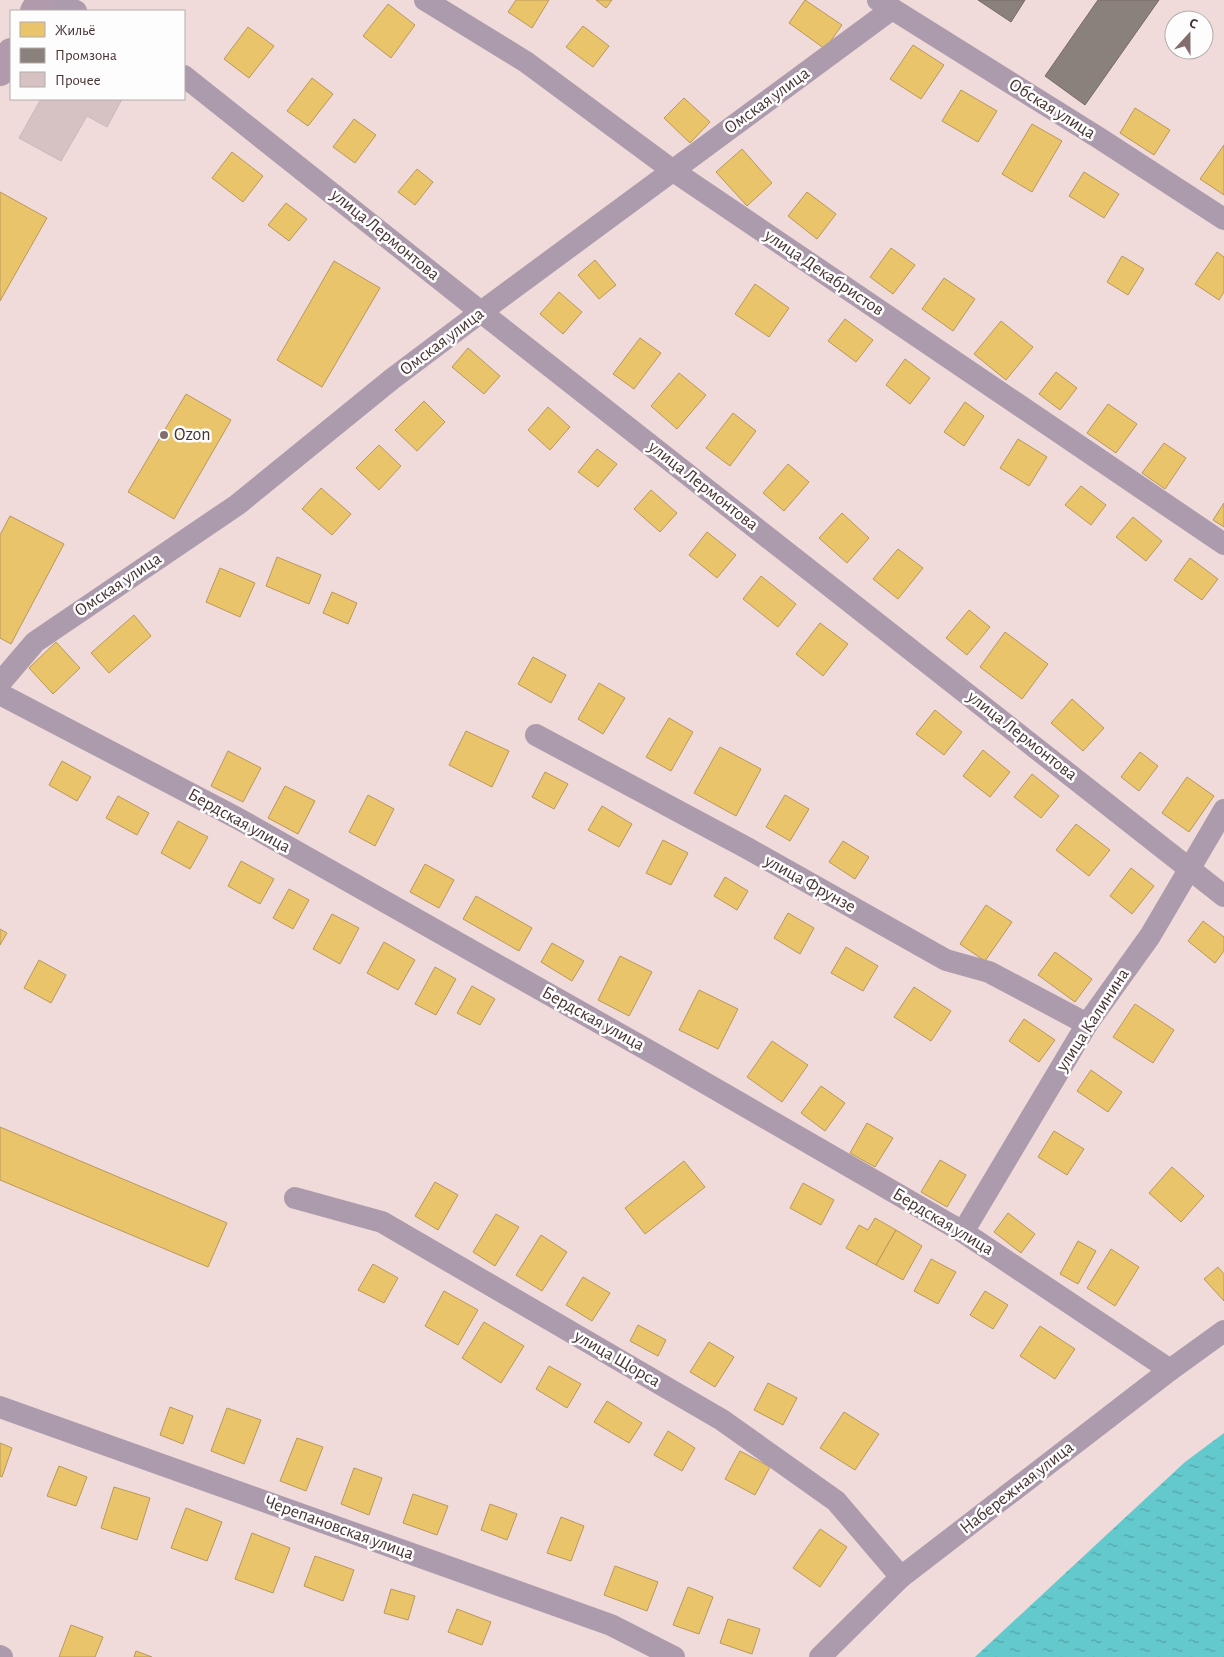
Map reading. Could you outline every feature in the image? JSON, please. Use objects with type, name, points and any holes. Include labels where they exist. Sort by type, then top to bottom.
[{"type":"main road","points":[[0,72],[10,54]]},
{"type":"street","points":[[47,0],[73,10]]},
{"type":"street","name":"улица Декабристов","points":[[425,0],[526,62],[672,170],[1224,544]]},
{"type":"street","name":"Омская улица","points":[[0,683],[35,642],[237,505],[392,379],[672,170],[885,5]]},
{"type":"street","name":"Обская улица","points":[[885,5],[1100,138],[1224,219]]},
{"type":"street","name":"улица Лермонтова","points":[[185,77],[1224,896]]},
{"type":"street","name":"Бердская улица","points":[[0,694],[237,818],[667,1060],[963,1232],[1170,1370]]},
{"type":"street","name":"улица Фрунзе","points":[[536,735],[747,848],[946,960],[989,972],[1087,1024]]},
{"type":"street","name":"улица Калинина","points":[[963,1232],[1087,1024],[1150,936],[1224,810]]},
{"type":"street","name":"улица Щорса","points":[[295,1198],[382,1222],[722,1420],[836,1502],[902,1577]]},
{"type":"street","name":"Набережная улица","points":[[820,1657],[902,1577],[1170,1370],[1224,1331]]},
{"type":"street","name":"Черепановская улица","points":[[0,1407],[611,1625],[674,1657]]},
{"type":"water","points":[[1224,1433],[1224,1657],[975,1657],[1185,1462]]},
{"type":"building: Жильё","points":[[516,0],[549,0],[532,28],[508,12]]},
{"type":"building: Жильё","points":[[596,0],[612,0],[606,8]]},
{"type":"building: Жильё","points":[[805,0],[842,25],[825,49],[789,23]]},
{"type":"building: Жильё","points":[[388,4],[415,25],[391,58],[363,36]]},
{"type":"building: Жильё","points":[[583,26],[609,46],[593,67],[566,47]]},
{"type":"building: Жильё","points":[[248,27],[274,46],[249,78],[224,59]]},
{"type":"building: Жильё","points":[[913,45],[944,65],[921,99],[890,79]]},
{"type":"building: Жильё","points":[[312,78],[333,94],[308,126],[287,111]]},
{"type":"building: Жильё","points":[[961,90],[997,111],[978,142],[942,121]]},
{"type":"building: Жильё","points":[[684,98],[710,122],[690,143],[664,118]]},
{"type":"building: Жильё","points":[[1135,108],[1170,130],[1154,155],[1120,133]]},
{"type":"building: Жильё","points":[[354,119],[376,135],[355,163],[333,147]]},
{"type":"building: Жильё","points":[[1032,124],[1062,141],[1032,192],[1002,174]]},
{"type":"building: Жильё","points":[[1224,145],[1224,195],[1200,179]]},
{"type":"building: Жильё","points":[[742,149],[772,183],[747,206],[716,172]]},
{"type":"building: Жильё","points":[[232,152],[263,176],[243,202],[212,178]]},
{"type":"building: Жильё","points":[[417,169],[433,182],[415,205],[398,192]]},
{"type":"building: Жильё","points":[[1084,172],[1119,194],[1104,218],[1069,196]]},
{"type":"building: Жильё","points":[[0,192],[47,218],[0,301]]},
{"type":"building: Жильё","points":[[807,192],[836,214],[817,239],[788,216]]},
{"type":"building: Жильё","points":[[286,203],[307,219],[289,241],[268,225]]},
{"type":"building: Жильё","points":[[891,248],[915,265],[893,294],[870,277]]},
{"type":"building: Жильё","points":[[1217,252],[1224,257],[1224,292],[1219,300],[1195,284]]},
{"type":"building: Жильё","points":[[1122,256],[1144,269],[1128,295],[1107,282]]},
{"type":"building: Жильё","points":[[595,260],[616,285],[599,299],[578,275]]},
{"type":"building: Жильё","points":[[334,261],[380,288],[322,387],[277,360]]},
{"type":"building: Жильё","points":[[944,278],[975,299],[953,331],[922,309]]},
{"type":"building: Жильё","points":[[755,284],[789,308],[769,337],[735,314]]},
{"type":"building: Жильё","points":[[559,292],[582,312],[563,334],[540,314]]},
{"type":"building: Жильё","points":[[845,319],[873,340],[856,362],[828,341]]},
{"type":"building: Жильё","points":[[1001,321],[1033,347],[1006,380],[974,354]]},
{"type":"building: Жильё","points":[[640,338],[661,353],[634,389],[613,374]]},
{"type":"building: Жильё","points":[[468,348],[500,376],[484,394],[452,367]]},
{"type":"building: Жильё","points":[[905,359],[930,378],[910,404],[886,385]]},
{"type":"building: Жильё","points":[[1056,372],[1077,388],[1060,410],[1039,394]]},
{"type":"building: Жильё","points":[[679,373],[706,395],[677,429],[651,406]]},
{"type":"building: Жильё","points":[[186,394],[231,420],[174,519],[128,492]]},
{"type":"building: Жильё","points":[[424,401],[445,422],[417,451],[395,430]]},
{"type":"building: Жильё","points":[[965,402],[984,416],[964,446],[944,432]]},
{"type":"building: Жильё","points":[[1108,404],[1137,424],[1116,453],[1087,433]]},
{"type":"building: Жильё","points":[[548,407],[570,427],[550,450],[528,430]]},
{"type":"building: Жильё","points":[[733,413],[756,431],[730,466],[706,448]]},
{"type":"building: Жильё","points":[[1018,439],[1047,457],[1029,486],[1000,468]]},
{"type":"building: Жильё","points":[[1164,443],[1186,458],[1165,489],[1142,473]]},
{"type":"building: Жильё","points":[[379,445],[401,466],[379,490],[356,468]]},
{"type":"building: Жильё","points":[[597,449],[617,464],[598,487],[578,472]]},
{"type":"building: Жильё","points":[[788,464],[809,482],[784,511],[763,493]]},
{"type":"building: Жильё","points":[[1081,486],[1106,505],[1091,525],[1065,505]]},
{"type":"building: Жильё","points":[[321,488],[351,514],[332,535],[302,509]]},
{"type":"building: Жильё","points":[[651,490],[677,513],[660,532],[634,509]]},
{"type":"building: Жильё","points":[[1224,503],[1224,527],[1213,520]]},
{"type":"building: Жильё","points":[[842,513],[869,538],[847,563],[819,538]]},
{"type":"building: Жильё","points":[[10,516],[64,544],[11,644],[0,638],[0,535]]},
{"type":"building: Жильё","points":[[1133,517],[1162,541],[1146,561],[1116,537]]},
{"type":"building: Жильё","points":[[707,532],[736,555],[717,578],[689,555]]},
{"type":"building: Жильё","points":[[898,549],[923,568],[898,599],[873,579]]},
{"type":"building: Жильё","points":[[277,557],[321,575],[309,604],[266,586]]},
{"type":"building: Жильё","points":[[1190,558],[1218,579],[1202,600],[1174,580]]},
{"type":"building: Жильё","points":[[220,568],[255,583],[240,617],[206,602]]},
{"type":"building: Жильё","points":[[761,576],[796,604],[778,627],[743,599]]},
{"type":"building: Жильё","points":[[332,592],[357,603],[348,624],[323,613]]},
{"type":"building: Жильё","points":[[969,610],[990,627],[967,655],[946,638]]},
{"type":"building: Жильё","points":[[134,615],[151,636],[109,673],[91,653]]},
{"type":"building: Жильё","points":[[820,623],[848,644],[823,676],[796,654]]},
{"type":"building: Жильё","points":[[1005,632],[1048,664],[1022,699],[980,667]]},
{"type":"building: Жильё","points":[[56,642],[80,668],[53,694],[29,668]]},
{"type":"building: Жильё","points":[[533,657],[566,675],[551,703],[518,684]]},
{"type":"building: Жильё","points":[[599,683],[625,698],[603,734],[578,719]]},
{"type":"building: Жильё","points":[[1072,699],[1104,728],[1083,751],[1051,723]]},
{"type":"building: Жильё","points":[[935,710],[962,732],[944,755],[916,734]]},
{"type":"building: Жильё","points":[[669,718],[693,732],[671,771],[646,757]]},
{"type":"building: Жильё","points":[[466,731],[509,751],[492,787],[449,765]]},
{"type":"building: Жильё","points":[[720,747],[761,769],[736,816],[694,793]]},
{"type":"building: Жильё","points":[[983,750],[1010,772],[990,797],[963,776]]},
{"type":"building: Жильё","points":[[228,751],[261,768],[243,802],[211,786]]},
{"type":"building: Жильё","points":[[1140,752],[1158,766],[1139,791],[1121,777]]},
{"type":"building: Жильё","points":[[62,761],[91,777],[77,801],[49,785]]},
{"type":"building: Жильё","points":[[545,772],[568,784],[554,809],[532,797]]},
{"type":"building: Жильё","points":[[1032,774],[1059,796],[1041,818],[1014,797]]},
{"type":"building: Жильё","points":[[1187,777],[1214,796],[1189,832],[1162,813]]},
{"type":"building: Жильё","points":[[285,786],[315,801],[298,834],[268,818]]},
{"type":"building: Жильё","points":[[368,795],[394,809],[375,846],[349,832]]},
{"type":"building: Жильё","points":[[785,795],[809,809],[790,841],[766,827]]},
{"type":"building: Жильё","points":[[118,796],[149,813],[137,835],[106,818]]},
{"type":"building: Жильё","points":[[602,806],[632,824],[619,847],[588,830]]},
{"type":"building: Жильё","points":[[178,821],[208,837],[190,869],[161,853]]},
{"type":"building: Жильё","points":[[1076,824],[1110,850],[1089,876],[1056,850]]},
{"type":"building: Жильё","points":[[663,840],[688,853],[671,885],[646,873]]},
{"type":"building: Жильё","points":[[843,841],[869,857],[855,879],[829,862]]},
{"type":"building: Жильё","points":[[241,861],[274,879],[260,904],[228,886]]},
{"type":"building: Жильё","points":[[425,864],[454,880],[439,908],[410,892]]},
{"type":"building: Жильё","points":[[1131,868],[1154,886],[1132,914],[1110,896]]},
{"type":"building: Жильё","points":[[725,877],[748,891],[737,910],[714,896]]},
{"type":"building: Жильё","points":[[289,889],[309,900],[293,929],[273,918]]},
{"type":"building: Жильё","points":[[476,896],[532,928],[519,951],[463,919]]},
{"type":"building: Жильё","points":[[986,905],[1012,922],[985,961],[960,944]]},
{"type":"building: Жильё","points":[[788,913],[814,928],[800,954],[774,938]]},
{"type":"building: Жильё","points":[[332,914],[359,928],[340,964],[313,949]]},
{"type":"building: Жильё","points":[[1203,921],[1224,937],[1224,951],[1215,963],[1188,941]]},
{"type":"building: Жильё","points":[[0,929],[7,933],[0,945]]},
{"type":"building: Жильё","points":[[384,942],[415,960],[398,990],[367,973]]},
{"type":"building: Жильё","points":[[552,943],[584,961],[572,981],[541,962]]},
{"type":"building: Жильё","points":[[846,947],[878,966],[863,991],[831,973]]},
{"type":"building: Жильё","points":[[1055,952],[1092,979],[1075,1002],[1038,975]]},
{"type":"building: Жильё","points":[[620,956],[652,972],[629,1016],[598,1000]]},
{"type":"building: Жильё","points":[[39,960],[66,975],[51,1003],[24,988]]},
{"type":"building: Жильё","points":[[435,967],[456,979],[436,1015],[415,1004]]},
{"type":"building: Жильё","points":[[472,986],[495,999],[480,1025],[457,1013]]},
{"type":"building: Жильё","points":[[914,987],[951,1011],[931,1041],[894,1017]]},
{"type":"building: Жильё","points":[[699,990],[738,1009],[718,1049],[679,1030]]},
{"type":"building: Жильё","points":[[1135,1004],[1174,1030],[1153,1063],[1113,1037]]},
{"type":"building: Жильё","points":[[1024,1019],[1055,1040],[1039,1062],[1009,1041]]},
{"type":"building: Жильё","points":[[772,1041],[808,1065],[782,1102],[747,1077]]},
{"type":"building: Жильё","points":[[1091,1070],[1122,1092],[1108,1112],[1077,1091]]},
{"type":"building: Жильё","points":[[821,1086],[845,1103],[825,1131],[801,1113]]},
{"type":"building: Жильё","points":[[867,1123],[893,1138],[875,1167],[850,1153]]},
{"type":"building: Жильё","points":[[0,1127],[227,1223],[208,1267],[0,1180]]},
{"type":"building: Жильё","points":[[1054,1131],[1084,1149],[1067,1175],[1038,1157]]},
{"type":"building: Жильё","points":[[940,1160],[966,1175],[947,1207],[921,1192]]},
{"type":"building: Жильё","points":[[684,1161],[705,1187],[645,1234],[625,1208]]},
{"type":"building: Жильё","points":[[1172,1167],[1204,1196],[1181,1222],[1149,1193]]},
{"type":"building: Жильё","points":[[435,1182],[458,1195],[438,1230],[415,1216]]},
{"type":"building: Жильё","points":[[803,1183],[834,1200],[821,1225],[790,1208]]},
{"type":"building: Жильё","points":[[1008,1213],[1035,1234],[1021,1253],[994,1232]]},
{"type":"building: Жильё","points":[[496,1214],[519,1227],[495,1266],[473,1252]]},
{"type":"building: Жильё","points":[[875,1218],[896,1230],[876,1265],[846,1248],[859,1225],[868,1230]]},
{"type":"building: Жильё","points":[[896,1230],[922,1246],[903,1280],[876,1265]]},
{"type":"building: Жильё","points":[[541,1235],[567,1252],[542,1291],[516,1275]]},
{"type":"building: Жильё","points":[[1078,1241],[1096,1251],[1078,1284],[1060,1274]]},
{"type":"building: Жильё","points":[[1111,1249],[1139,1267],[1115,1306],[1087,1288]]},
{"type":"building: Жильё","points":[[931,1259],[956,1272],[938,1304],[914,1291]]},
{"type":"building: Жильё","points":[[373,1264],[398,1278],[384,1303],[358,1290]]},
{"type":"building: Жильё","points":[[1218,1267],[1224,1274],[1224,1301],[1204,1279]]},
{"type":"building: Жильё","points":[[583,1277],[610,1293],[592,1321],[566,1305]]},
{"type":"building: Жильё","points":[[444,1291],[478,1310],[458,1345],[425,1326]]},
{"type":"building: Жильё","points":[[985,1291],[1008,1305],[993,1329],[970,1315]]},
{"type":"building: Жильё","points":[[484,1322],[524,1346],[501,1383],[462,1358]]},
{"type":"building: Жильё","points":[[638,1325],[666,1340],[658,1356],[630,1341]]},
{"type":"building: Жильё","points":[[1040,1326],[1075,1349],[1055,1379],[1020,1356]]},
{"type":"building: Жильё","points":[[709,1342],[734,1357],[715,1387],[690,1372]]},
{"type":"building: Жильё","points":[[549,1366],[581,1384],[567,1408],[536,1389]]},
{"type":"building: Жильё","points":[[768,1383],[797,1398],[783,1425],[754,1410]]},
{"type":"building: Жильё","points":[[607,1401],[642,1423],[629,1443],[594,1422]]},
{"type":"building: Жильё","points":[[170,1407],[193,1416],[183,1444],[160,1435]]},
{"type":"building: Жильё","points":[[227,1408],[261,1420],[244,1464],[211,1451]]},
{"type":"building: Жильё","points":[[844,1412],[879,1434],[855,1470],[820,1448]]},
{"type":"building: Жильё","points":[[668,1431],[695,1448],[682,1471],[654,1455]]},
{"type":"building: Жильё","points":[[297,1438],[323,1447],[306,1491],[280,1481]]},
{"type":"building: Жильё","points":[[0,1443],[12,1448],[2,1477],[0,1476]]},
{"type":"building: Жильё","points":[[740,1451],[770,1467],[755,1495],[725,1479]]},
{"type":"building: Жильё","points":[[59,1466],[87,1477],[76,1506],[47,1496]]},
{"type":"building: Жильё","points":[[354,1468],[382,1478],[369,1515],[341,1504]]},
{"type":"building: Жильё","points":[[114,1487],[150,1498],[137,1540],[101,1528]]},
{"type":"building: Жильё","points":[[413,1494],[448,1506],[437,1535],[403,1523]]},
{"type":"building: Жильё","points":[[490,1504],[517,1514],[507,1540],[481,1530]]},
{"type":"building: Жильё","points":[[186,1508],[222,1522],[207,1561],[171,1548]]},
{"type":"building: Жильё","points":[[561,1517],[584,1526],[571,1561],[547,1553]]},
{"type":"building: Жильё","points":[[820,1529],[847,1547],[820,1587],[793,1568]]},
{"type":"building: Жильё","points":[[252,1533],[290,1548],[273,1593],[235,1579]]},
{"type":"building: Жильё","points":[[315,1556],[354,1570],[343,1601],[304,1586]]},
{"type":"building: Жильё","points":[[615,1566],[658,1582],[647,1611],[604,1595]]},
{"type":"building: Жильё","points":[[688,1587],[713,1597],[699,1634],[673,1625]]},
{"type":"building: Жильё","points":[[391,1589],[415,1596],[408,1620],[384,1613]]},
{"type":"building: Жильё","points":[[457,1609],[491,1622],[482,1645],[448,1632]]},
{"type":"building: Жильё","points":[[728,1619],[760,1629],[752,1654],[720,1643]]},
{"type":"building: Жильё","points":[[71,1625],[103,1637],[95,1657],[59,1657]]},
{"type":"building: Жильё","points":[[136,1651],[152,1657],[134,1657]]},
{"type":"building: Промзона","points":[[978,0],[1025,0],[1011,22]]},
{"type":"building: Промзона","points":[[1098,0],[1159,0],[1085,105],[1045,76]]},
{"type":"building: Прочее","points":[[40,100],[121,100],[107,127],[87,116],[61,161],[19,138]]},
{"type":"place","name":"Ozon","points":[[164,435]]}]
